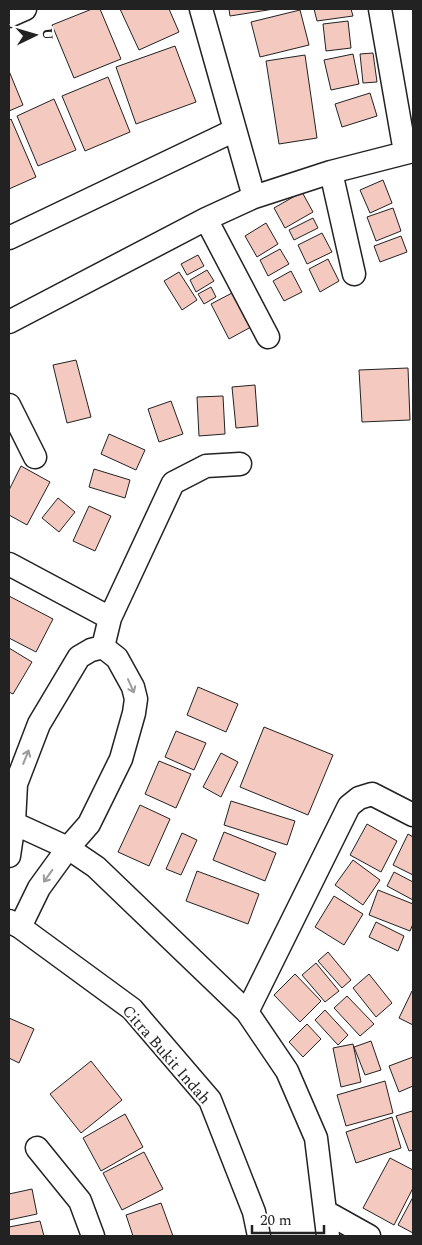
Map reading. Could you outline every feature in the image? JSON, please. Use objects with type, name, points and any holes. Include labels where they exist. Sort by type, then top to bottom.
[{"type":"street","points":[[9,16],[25,9]]},
{"type":"street","points":[[201,9],[254,197]]},
{"type":"street","points":[[9,322],[206,219],[254,197],[331,172],[409,151],[380,9]]},
{"type":"street","points":[[9,238],[235,130]]},
{"type":"street","points":[[331,172],[354,274]]},
{"type":"street","points":[[206,219],[268,337]]},
{"type":"street","points":[[9,405],[35,457]]},
{"type":"street","points":[[103,648],[110,618],[173,483],[206,466],[240,464]]},
{"type":"street","points":[[9,564],[110,618]]},
{"type":"street","points":[[9,856],[16,784],[39,724],[79,657],[91,650],[103,648],[117,658],[133,687],[136,699],[121,759],[89,824],[68,848],[14,924]]},
{"type":"street","points":[[247,1012],[349,806],[359,798],[372,794],[413,815]]},
{"type":"street","points":[[11,821],[68,848],[96,867],[247,1012],[287,1071],[316,1138],[328,1236]]},
{"type":"street","name":"Citra Bukit Indah","points":[[14,924],[132,1009],[210,1100],[254,1212],[259,1236]]},
{"type":"street","points":[[37,1148],[80,1201],[93,1236]]},
{"type":"street","points":[[326,1212],[369,1236]]},
{"type":"building","points":[[92,9],[100,9],[121,59],[74,78],[52,25]]},
{"type":"building","points":[[120,9],[169,9],[179,32],[139,50]]},
{"type":"building","points":[[229,9],[274,9],[230,16]]},
{"type":"building","points":[[314,9],[351,9],[353,16],[317,21]]},
{"type":"building","points":[[300,10],[309,45],[260,57],[251,22]]},
{"type":"building","points":[[348,21],[351,48],[326,51],[323,24]]},
{"type":"building","points":[[175,46],[196,102],[136,124],[116,67]]},
{"type":"building","points":[[373,53],[377,82],[363,83],[360,54]]},
{"type":"building","points":[[353,54],[359,84],[331,90],[324,60]]},
{"type":"building","points":[[305,55],[317,138],[279,144],[266,61]]},
{"type":"building","points":[[9,71],[23,105],[9,111]]},
{"type":"building","points":[[108,77],[130,132],[85,151],[62,96]]},
{"type":"building","points":[[370,93],[377,116],[342,127],[335,104]]},
{"type":"building","points":[[54,99],[76,150],[38,166],[17,116]]},
{"type":"building","points":[[11,119],[36,177],[9,189],[9,121]]},
{"type":"building","points":[[383,180],[392,203],[370,213],[360,190]]},
{"type":"building","points":[[302,192],[313,212],[285,228],[274,208]]},
{"type":"building","points":[[393,208],[401,231],[376,241],[367,217]]},
{"type":"building","points":[[313,218],[318,228],[294,240],[289,230]]},
{"type":"building","points":[[266,223],[278,244],[257,257],[245,236]]},
{"type":"building","points":[[322,233],[332,252],[307,264],[298,245]]},
{"type":"building","points":[[401,236],[407,252],[380,262],[374,246]]},
{"type":"building","points":[[280,249],[289,264],[268,276],[260,260]]},
{"type":"building","points":[[198,255],[204,266],[187,275],[181,264]]},
{"type":"building","points":[[328,259],[339,281],[320,292],[309,269]]},
{"type":"building","points":[[207,270],[214,281],[196,292],[190,280]]},
{"type":"building","points":[[291,271],[302,292],[284,301],[273,281]]},
{"type":"building","points":[[179,272],[197,300],[182,310],[164,281]]},
{"type":"building","points":[[211,287],[216,297],[204,304],[198,294]]},
{"type":"building","points":[[232,293],[251,327],[229,339],[211,304]]},
{"type":"building","points":[[76,360],[91,417],[67,423],[53,365]]},
{"type":"building","points":[[408,368],[410,420],[362,422],[359,370]]},
{"type":"building","points":[[255,385],[258,426],[236,428],[232,387]]},
{"type":"building","points":[[223,396],[225,434],[199,436],[197,397]]},
{"type":"building","points":[[171,401],[183,434],[159,442],[148,409]]},
{"type":"building","points":[[109,434],[145,450],[136,470],[101,454]]},
{"type":"building","points":[[21,466],[50,482],[27,525],[9,515],[9,490]]},
{"type":"building","points":[[94,469],[130,480],[125,498],[89,487]]},
{"type":"building","points":[[58,498],[75,512],[59,532],[42,518]]},
{"type":"building","points":[[89,506],[111,516],[95,551],[73,541]]},
{"type":"building","points":[[9,596],[53,619],[36,652],[9,638]]},
{"type":"building","points":[[9,648],[32,662],[13,694],[9,692]]},
{"type":"building","points":[[198,687],[238,704],[226,732],[187,715]]},
{"type":"building","points":[[264,727],[333,755],[308,815],[240,787]]},
{"type":"building","points":[[176,731],[206,743],[194,770],[165,757]]},
{"type":"building","points":[[221,753],[238,762],[221,797],[203,787]]},
{"type":"building","points":[[159,761],[191,774],[176,808],[145,794]]},
{"type":"building","points":[[231,801],[295,821],[287,845],[224,825]]},
{"type":"building","points":[[140,805],[170,819],[149,866],[118,852]]},
{"type":"building","points":[[367,824],[397,841],[381,872],[350,855]]},
{"type":"building","points":[[224,832],[276,853],[265,881],[213,860]]},
{"type":"building","points":[[182,833],[197,840],[181,875],[166,869]]},
{"type":"building","points":[[408,834],[413,837],[413,875],[393,865]]},
{"type":"building","points":[[353,860],[380,880],[363,905],[335,885]]},
{"type":"building","points":[[197,871],[259,894],[248,924],[186,901]]},
{"type":"building","points":[[394,872],[413,882],[413,900],[387,886]]},
{"type":"building","points":[[378,890],[413,904],[413,924],[410,931],[369,915]]},
{"type":"building","points":[[334,896],[363,914],[344,945],[315,927]]},
{"type":"building","points":[[376,922],[404,936],[398,951],[369,937]]},
{"type":"building","points":[[328,952],[351,980],[342,988],[318,961]]},
{"type":"building","points":[[316,963],[339,991],[325,1002],[302,975]]},
{"type":"building","points":[[295,974],[321,1001],[300,1022],[274,995]]},
{"type":"building","points":[[369,974],[392,1003],[376,1017],[353,988]]},
{"type":"building","points":[[413,992],[413,1025],[399,1018]]},
{"type":"building","points":[[347,996],[374,1024],[360,1036],[334,1008]]},
{"type":"building","points":[[325,1010],[348,1035],[338,1045],[315,1020]]},
{"type":"building","points":[[9,1018],[34,1029],[19,1063],[9,1058]]},
{"type":"building","points":[[307,1024],[321,1039],[303,1057],[289,1042]]},
{"type":"building","points":[[371,1041],[381,1070],[365,1075],[354,1047]]},
{"type":"building","points":[[353,1044],[361,1082],[341,1087],[333,1048]]},
{"type":"building","points":[[413,1057],[413,1086],[399,1092],[389,1066]]},
{"type":"building","points":[[91,1061],[122,1100],[81,1133],[50,1094]]},
{"type":"building","points":[[385,1081],[393,1113],[346,1126],[337,1095]]},
{"type":"building","points":[[412,1111],[413,1150],[409,1151],[396,1116]]},
{"type":"building","points":[[125,1114],[143,1147],[101,1171],[83,1138]]},
{"type":"building","points":[[392,1117],[401,1148],[356,1163],[346,1132]]},
{"type":"building","points":[[144,1152],[163,1189],[122,1210],[103,1173]]},
{"type":"building","points":[[390,1158],[413,1170],[413,1188],[394,1225],[363,1208]]},
{"type":"building","points":[[32,1189],[37,1214],[9,1220],[9,1194]]},
{"type":"building","points":[[413,1197],[413,1233],[398,1225]]},
{"type":"building","points":[[161,1203],[173,1236],[133,1236],[126,1215]]},
{"type":"building","points":[[40,1221],[44,1236],[9,1236],[9,1227]]}]
